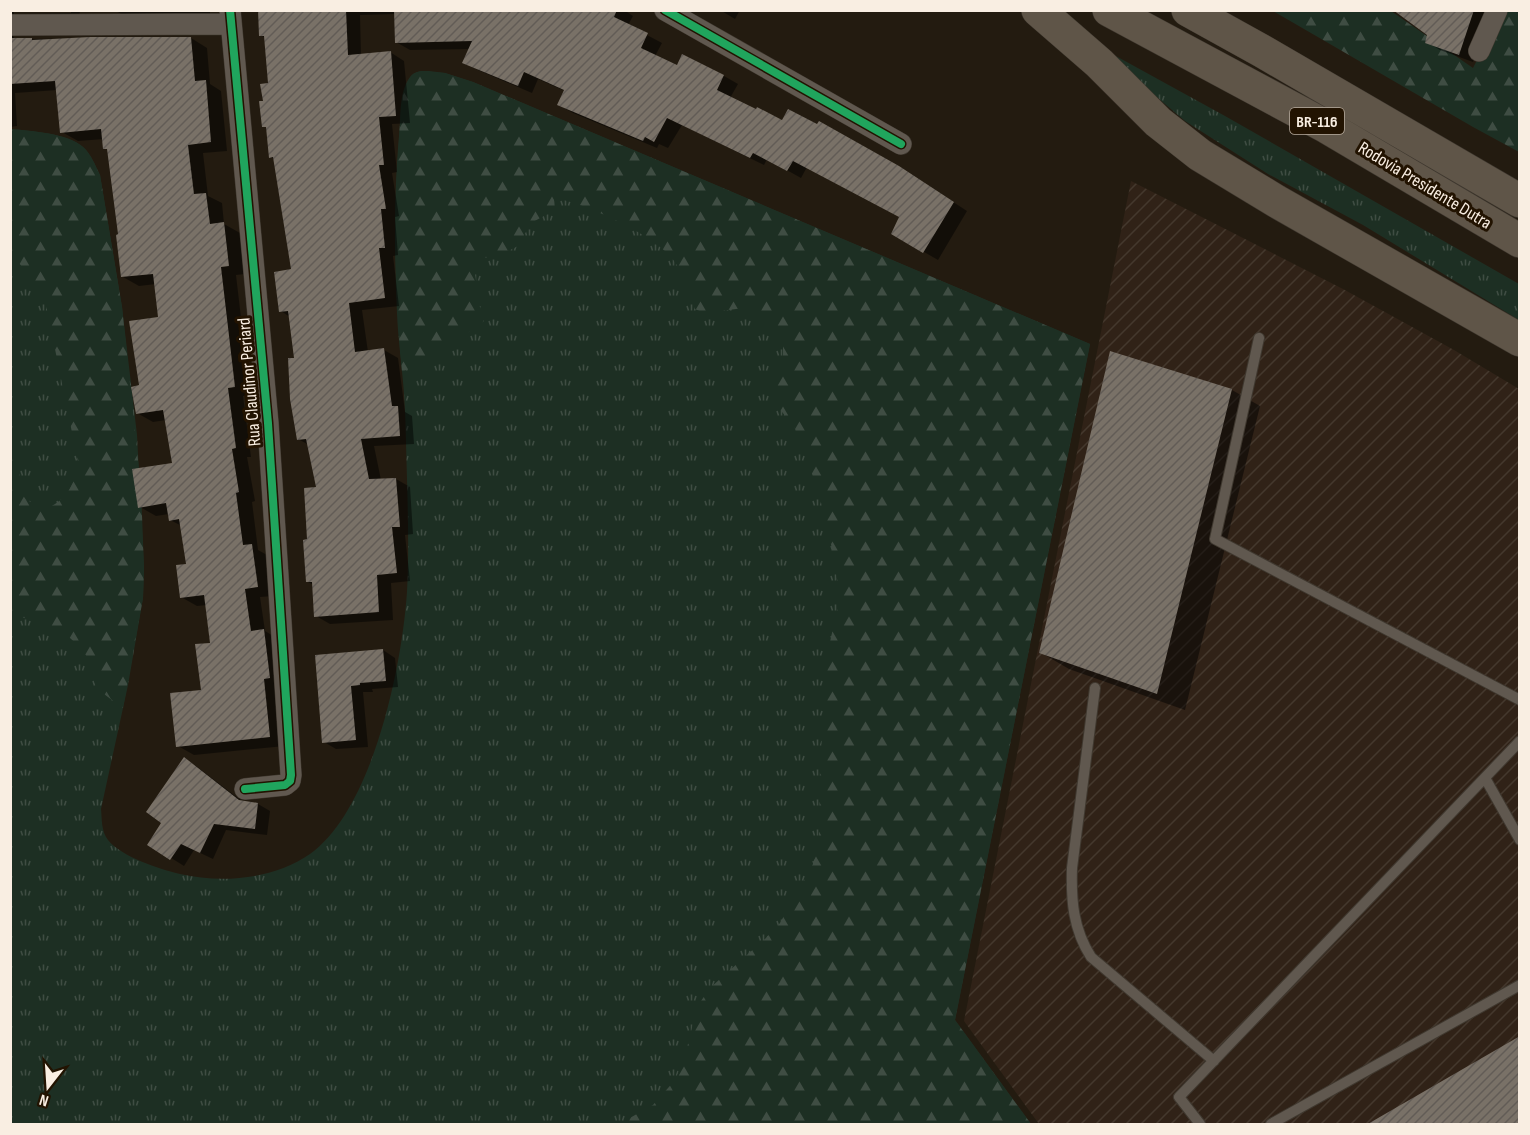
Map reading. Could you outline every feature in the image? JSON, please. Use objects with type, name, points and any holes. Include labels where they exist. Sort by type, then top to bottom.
[{"type":"highway","points":[[1038,10],[1099,63],[1158,122],[1200,155],[1520,340]]},
{"type":"highway","name":"Rodovia Presidente Dutra","points":[[1109,10],[1327,127],[1520,241]]},
{"type":"highway","name":"Rodovia Presidente Dutra","points":[[1188,10],[1520,201]]},
{"type":"highway","points":[[1406,135],[1520,173]]},
{"type":"street","points":[[665,10],[901,144]]},
{"type":"street","points":[[1479,51],[1497,10]]},
{"type":"street","points":[[10,26],[230,17]]},
{"type":"street","name":"Rua Claudinor Periard","points":[[230,17],[268,423],[291,752],[290,781],[285,785],[245,789]]},
{"type":"lane","points":[[1259,338],[1215,539],[1520,700]]},
{"type":"lane","points":[[1095,688],[1072,868],[1071,897],[1079,934],[1091,957],[1214,1061]]},
{"type":"lane","points":[[1200,1125],[1179,1097],[1520,741]]},
{"type":"lane","points":[[1485,778],[1520,840]]},
{"type":"lane","points":[[1271,1125],[1520,985]]},
{"type":"shaded area","points":[[1131,181],[1343,289],[1519,389],[1519,1124],[1039,1124],[964,1021]]},
{"type":"green space","points":[[1273,11],[1391,11],[1473,68],[1502,11],[1519,11],[1519,152],[1473,127]]},
{"type":"green space","points":[[1094,44],[1519,284],[1519,320],[1363,225],[1268,174],[1185,121]]},
{"type":"green space","points":[[421,71],[445,73],[473,82],[1090,344],[955,1020],[1031,1124],[619,1124],[653,1105],[676,1079],[701,1001],[710,988],[780,923],[813,864],[819,839],[820,765],[826,682],[830,642],[837,610],[834,557],[822,506],[800,435],[779,408],[775,398],[776,377],[783,355],[783,342],[777,329],[744,308],[704,313],[695,309],[682,273],[669,255],[646,237],[598,212],[554,198],[555,210],[531,223],[518,246],[496,257],[480,258],[473,265],[484,321],[434,357],[402,372],[395,232],[397,162],[404,92],[412,76]]},
{"type":"green space","points":[[416,72],[445,73],[473,82],[1090,344],[955,1020],[1031,1124],[11,1124],[11,129],[68,139],[83,147],[91,156],[100,175],[122,307],[137,435],[144,568],[143,598],[128,685],[101,809],[104,833],[108,840],[122,852],[162,869],[213,879],[248,877],[281,869],[296,862],[310,854],[332,833],[351,804],[367,771],[391,696],[404,623],[408,564],[405,415],[395,270],[400,116],[404,91],[410,77]]},
{"type":"green space","points":[[11,129],[48,134],[76,142],[88,153],[100,175],[122,307],[141,489],[143,598],[123,708],[97,687],[89,660],[74,642],[56,628],[45,623],[11,617],[11,453],[17,462],[21,492],[25,498],[48,508],[66,495],[75,477],[78,462],[44,295],[19,263],[11,257]]},
{"type":"building","points":[[258,10],[346,10],[348,55],[391,51],[396,116],[379,117],[384,165],[379,165],[386,209],[381,209],[385,248],[379,248],[385,298],[349,303],[355,352],[384,348],[392,406],[398,406],[400,436],[361,439],[369,479],[396,478],[400,527],[392,527],[397,573],[377,575],[379,612],[314,617],[312,582],[306,582],[303,540],[307,539],[304,488],[316,487],[306,439],[297,440],[290,399],[288,358],[294,358],[288,311],[279,312],[274,272],[291,269],[273,157],[269,158],[266,127],[262,127],[259,101],[263,101],[260,84],[268,83],[264,36],[259,36]]},
{"type":"building","points":[[394,10],[617,10],[614,17],[648,33],[641,48],[677,65],[682,54],[724,75],[717,90],[782,120],[788,109],[817,124],[819,121],[899,166],[954,202],[923,253],[891,234],[899,217],[793,161],[787,171],[753,153],[750,158],[667,118],[654,142],[645,137],[643,141],[557,105],[564,90],[524,72],[518,86],[462,63],[472,41],[395,43]]},
{"type":"building","points":[[1393,10],[1474,10],[1459,55],[1425,43],[1427,35]]},
{"type":"building","points":[[90,37],[191,37],[195,81],[206,80],[211,142],[188,145],[194,194],[206,193],[210,224],[224,222],[229,266],[221,267],[235,387],[228,388],[236,448],[232,449],[239,492],[236,493],[243,545],[252,544],[258,587],[245,589],[251,631],[264,629],[270,678],[264,679],[270,737],[176,747],[170,693],[201,690],[195,644],[210,643],[204,595],[180,598],[176,565],[186,564],[179,519],[169,521],[166,503],[138,508],[132,469],[172,463],[163,410],[136,414],[131,387],[139,385],[129,321],[158,317],[153,274],[121,277],[107,149],[103,149],[101,129],[60,133],[55,81],[10,84],[10,38],[32,38],[32,40]]},
{"type":"building","points":[[1110,351],[1232,389],[1157,694],[1039,653]]},
{"type":"building","points":[[383,649],[386,681],[351,686],[356,740],[322,743],[315,655]]},
{"type":"building","points":[[184,757],[239,800],[258,803],[255,829],[214,824],[200,853],[181,844],[170,860],[147,845],[161,823],[146,812]]},
{"type":"building","points":[[1520,1036],[1520,1125],[1366,1125]]},
{"type":"cycle path","points":[[230,10],[268,423],[291,775],[290,781],[285,785],[245,789]]},
{"type":"cycle path","points":[[665,10],[901,144]]}]
